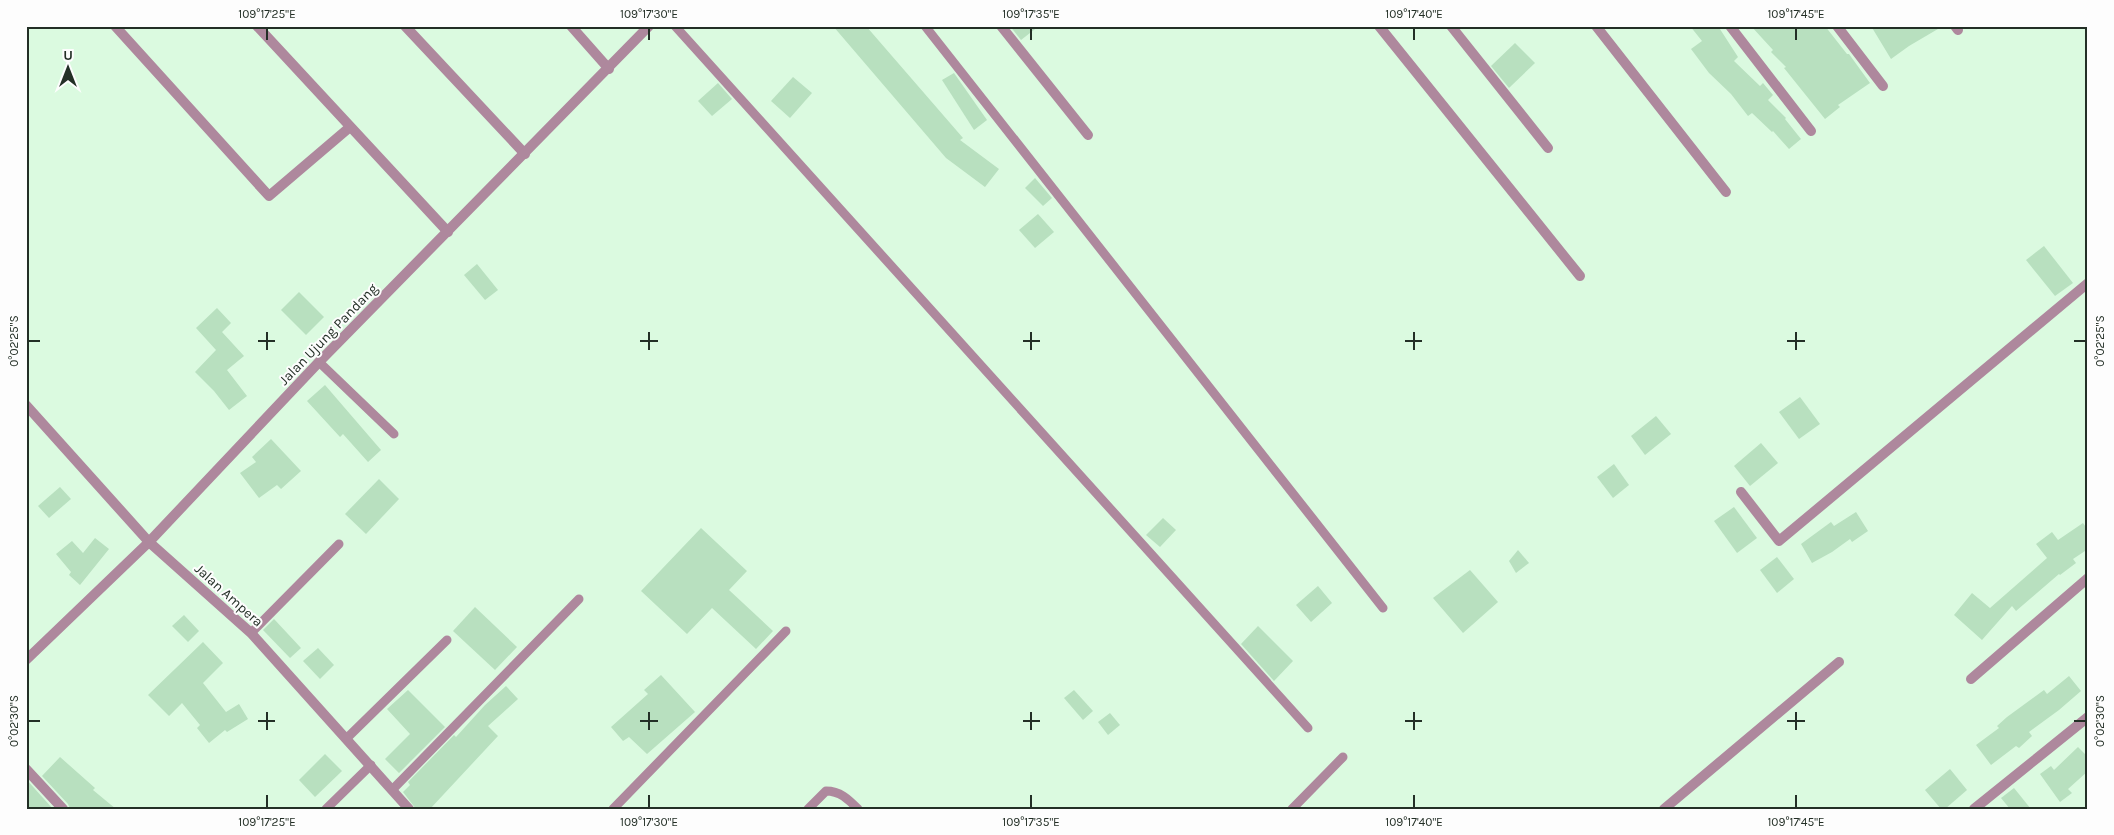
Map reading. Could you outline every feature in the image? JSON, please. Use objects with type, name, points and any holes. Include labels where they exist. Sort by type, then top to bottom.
[{"type":"street","points":[[115,26],[269,196],[350,127]]},
{"type":"street","points":[[257,26],[448,232]]},
{"type":"street","points":[[405,26],[525,154]]},
{"type":"street","points":[[571,26],[609,69]]},
{"type":"street","name":"Jalan Ujung Pandang","points":[[26,660],[150,542],[319,362],[609,69],[649,26]]},
{"type":"street","points":[[1001,26],[1088,135]]},
{"type":"street","points":[[1379,26],[1580,276]]},
{"type":"street","points":[[1451,26],[1548,148]]},
{"type":"street","points":[[1596,26],[1726,192]]},
{"type":"street","points":[[1730,26],[1811,131]]},
{"type":"street","points":[[1837,26],[1883,86]]},
{"type":"street","points":[[1742,492],[1779,541],[2088,283]]},
{"type":"street","name":"Jalan Ampera","points":[[26,405],[150,542],[251,633],[409,809]]},
{"type":"street","points":[[1970,679],[2088,578]]},
{"type":"street","points":[[1664,809],[1839,662]]},
{"type":"street","points":[[1974,809],[2088,717]]},
{"type":"street","points":[[26,769],[63,809]]},
{"type":"lane","points":[[675,26],[1308,728]]},
{"type":"lane","points":[[925,26],[1383,608]]},
{"type":"lane","points":[[319,362],[394,434]]},
{"type":"lane","points":[[251,633],[339,544]]},
{"type":"lane","points":[[393,789],[579,599]]},
{"type":"lane","points":[[613,809],[786,631]]},
{"type":"lane","points":[[347,738],[447,640]]},
{"type":"lane","points":[[1292,809],[1343,757]]},
{"type":"lane","points":[[326,809],[371,765]]},
{"type":"lane","points":[[808,809],[826,791],[834,791],[846,797],[858,809]]},
{"type":"building","points":[[833,26],[866,26],[963,138],[960,140],[999,169],[985,187],[946,158]]},
{"type":"building","points":[[1010,26],[1039,26],[1021,40]]},
{"type":"building","points":[[1690,26],[1718,26],[1738,57],[1734,61],[1760,86],[1763,83],[1773,95],[1768,100],[1786,118],[1801,139],[1789,149],[1773,131],[1752,113],[1748,116],[1731,94],[1709,73],[1691,49],[1702,41]]},
{"type":"building","points":[[1751,26],[1825,26],[1870,83],[1838,105],[1840,107],[1825,119],[1784,68],[1786,67],[1771,52],[1773,50]]},
{"type":"building","points":[[1871,26],[1943,26],[1891,59]]},
{"type":"building","points":[[1515,43],[1535,63],[1509,88],[1491,66]]},
{"type":"building","points":[[954,73],[987,120],[974,130],[942,80]]},
{"type":"building","points":[[793,77],[812,93],[790,118],[771,101]]},
{"type":"building","points":[[718,83],[732,99],[712,116],[698,101]]},
{"type":"building","points":[[1035,178],[1052,198],[1043,206],[1025,188]]},
{"type":"building","points":[[1038,214],[1054,232],[1035,248],[1019,230]]},
{"type":"building","points":[[2044,246],[2073,283],[2055,296],[2026,260]]},
{"type":"building","points":[[477,264],[498,290],[485,300],[464,275]]},
{"type":"building","points":[[299,292],[324,317],[306,335],[281,310]]},
{"type":"building","points":[[217,308],[231,323],[222,332],[244,356],[227,370],[247,396],[229,410],[195,372],[216,350],[196,328]]},
{"type":"building","points":[[325,385],[381,450],[368,462],[343,434],[340,437],[307,401]]},
{"type":"building","points":[[1800,397],[1820,424],[1799,439],[1779,412]]},
{"type":"building","points":[[1656,416],[1671,434],[1645,455],[1631,436]]},
{"type":"building","points":[[271,439],[301,471],[281,489],[277,485],[259,498],[240,473],[256,462],[252,457]]},
{"type":"building","points":[[1761,443],[1778,463],[1750,486],[1734,466]]},
{"type":"building","points":[[1614,464],[1629,485],[1613,498],[1597,477]]},
{"type":"building","points":[[379,479],[399,499],[366,534],[345,514]]},
{"type":"building","points":[[60,487],[71,499],[49,518],[38,506]]},
{"type":"building","points":[[1734,507],[1757,538],[1737,553],[1714,521]]},
{"type":"building","points":[[1856,512],[1868,531],[1852,542],[1850,539],[1812,563],[1801,544],[1831,522],[1834,526]]},
{"type":"building","points":[[1163,518],[1176,530],[1160,547],[1146,535]]},
{"type":"building","points":[[2083,523],[2088,530],[2088,549],[2073,559],[2076,563],[2059,574],[2016,611],[2012,606],[1982,640],[1954,615],[1972,593],[1990,608],[2047,558],[2036,544],[2052,532],[2058,540]]},
{"type":"building","points":[[701,528],[747,571],[729,590],[773,631],[756,649],[712,608],[687,634],[641,591]]},
{"type":"building","points":[[95,538],[109,549],[80,585],[69,575],[71,572],[56,554],[72,541],[83,553]]},
{"type":"building","points":[[1518,550],[1529,563],[1516,573],[1509,561]]},
{"type":"building","points":[[1777,557],[1794,579],[1777,593],[1760,570]]},
{"type":"building","points":[[1470,570],[1498,602],[1463,633],[1433,598]]},
{"type":"building","points":[[1318,586],[1332,603],[1311,622],[1296,605]]},
{"type":"building","points":[[475,607],[517,647],[495,670],[453,631]]},
{"type":"building","points":[[184,615],[199,631],[188,642],[172,626]]},
{"type":"building","points":[[274,619],[301,648],[290,658],[263,630]]},
{"type":"building","points":[[1258,626],[1293,661],[1274,681],[1241,644]]},
{"type":"building","points":[[203,642],[223,663],[203,683],[226,712],[239,704],[248,719],[227,732],[225,730],[209,743],[197,728],[200,725],[182,703],[169,716],[148,695]]},
{"type":"building","points":[[318,648],[334,665],[320,679],[303,661]]},
{"type":"building","points":[[661,675],[695,712],[647,754],[629,737],[623,741],[611,727],[648,694],[644,690]]},
{"type":"building","points":[[2069,676],[2081,691],[2029,732],[2032,736],[2019,748],[2016,746],[1991,765],[1976,745],[1999,728],[1997,726],[2007,717],[2044,690],[2047,694]]},
{"type":"building","points":[[506,686],[518,699],[488,726],[498,736],[430,809],[416,809],[403,792],[410,785],[408,782]]},
{"type":"building","points":[[408,690],[445,727],[399,773],[385,759],[410,734],[387,709]]},
{"type":"building","points":[[1074,690],[1093,711],[1083,720],[1064,698]]},
{"type":"building","points":[[1110,713],[1120,725],[1108,735],[1098,722]]},
{"type":"building","points":[[2078,747],[2088,757],[2088,771],[2068,789],[2072,793],[2060,802],[2040,774],[2051,766],[2054,770]]},
{"type":"building","points":[[325,754],[342,771],[315,797],[299,780]]},
{"type":"building","points":[[60,757],[95,788],[93,790],[116,809],[70,809],[68,804],[42,776]]},
{"type":"building","points":[[1950,769],[1967,790],[1945,809],[1941,809],[1925,790]]},
{"type":"building","points":[[26,779],[53,809],[26,809]]},
{"type":"building","points":[[2014,788],[2031,809],[2010,809],[2001,798]]}]
